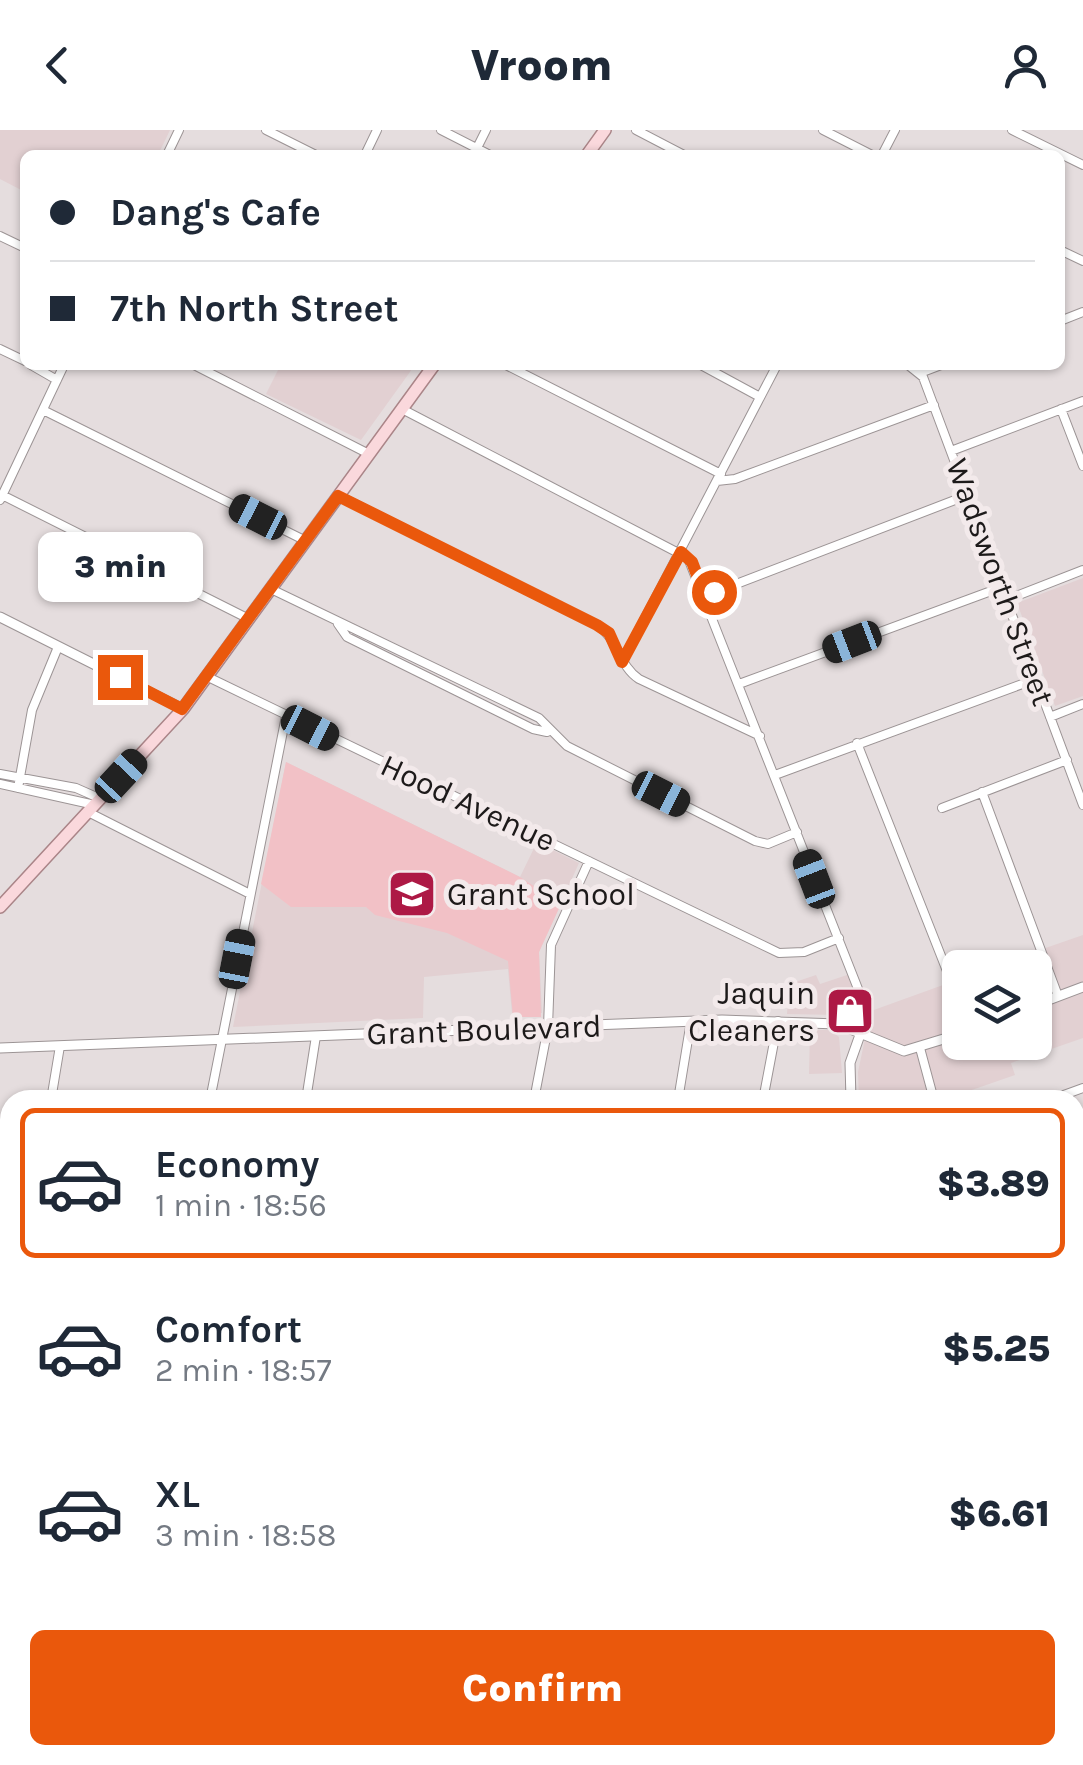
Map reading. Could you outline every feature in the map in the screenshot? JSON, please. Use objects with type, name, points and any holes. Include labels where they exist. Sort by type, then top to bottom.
[{"type":"main road","points":[[0,907],[182,709],[430,370]]},
{"type":"street","points":[[266,130],[306,150]]},
{"type":"street","points":[[441,130],[481,150]]},
{"type":"street","points":[[477,148],[486,130]]},
{"type":"street","points":[[636,130],[674,150]]},
{"type":"street","points":[[823,130],[862,150]]},
{"type":"street","points":[[1012,130],[1053,150]]},
{"type":"street","points":[[40,370],[57,380]]},
{"type":"street","points":[[62,370],[1,497],[249,619]]},
{"type":"street","points":[[206,370],[369,454]]},
{"type":"street","points":[[515,370],[719,478],[736,479],[934,406]]},
{"type":"street","points":[[710,370],[760,398]]},
{"type":"street","points":[[622,662],[774,370]]},
{"type":"street","points":[[916,370],[928,370]]},
{"type":"street","name":"Wadsworth Street","points":[[920,373],[1083,805]]},
{"type":"street","points":[[952,452],[1083,402]]},
{"type":"street","points":[[402,409],[681,552],[692,562],[864,1004],[861,1032],[850,1062],[851,1090]]},
{"type":"street","points":[[42,410],[306,541]]},
{"type":"street","points":[[1062,410],[1083,466]]},
{"type":"street","points":[[705,596],[968,495]]},
{"type":"street","points":[[338,496],[597,625],[609,633],[622,662],[639,680],[760,736]]},
{"type":"street","points":[[1006,600],[1083,570]]},
{"type":"street","points":[[739,684],[1002,587]]},
{"type":"street","points":[[271,589],[338,624],[346,637],[532,729],[547,732],[567,746],[755,841],[768,844],[797,832]]},
{"type":"street","points":[[0,617],[182,709]]},
{"type":"street","points":[[19,783],[32,710],[58,647]]},
{"type":"street","name":"Hood Avenue","points":[[208,676],[788,956],[839,938]]},
{"type":"street","points":[[775,775],[1036,680]]},
{"type":"street","points":[[1050,717],[1083,704]]},
{"type":"street","points":[[212,1090],[286,716]]},
{"type":"street","points":[[858,743],[942,958]]},
{"type":"street","points":[[942,808],[1066,760]]},
{"type":"street","points":[[0,774],[19,783]]},
{"type":"street","points":[[0,784],[76,788],[95,805],[250,894]]},
{"type":"street","points":[[982,792],[1058,996]]},
{"type":"street","points":[[536,1090],[548,1027],[551,945],[589,861]]},
{"type":"street","points":[[1052,998],[1083,987]]},
{"type":"street","points":[[680,1090],[691,1022]]},
{"type":"street","points":[[765,1090],[778,1022]]},
{"type":"street","name":"Grant Boulevard","points":[[0,1048],[778,1022],[828,1023],[861,1032],[899,1051],[920,1048]]},
{"type":"street","points":[[308,1090],[316,1036]]},
{"type":"street","points":[[931,1090],[920,1048],[942,1040]]},
{"type":"street","points":[[52,1090],[60,1046]]},
{"type":"shaded area","points":[[0,130],[170,130],[160,150],[20,150],[20,189],[0,179]]},
{"type":"shaded area","points":[[278,370],[411,370],[361,440],[266,394]]},
{"type":"shaded area","points":[[1083,578],[1083,696],[1055,706],[1017,603]]},
{"type":"shaded area","name":"Grant School","points":[[286,762],[520,877],[537,842],[579,863],[539,952],[542,1013],[512,1013],[508,969],[424,977],[423,1018],[233,1027]]},
{"type":"shaded area","points":[[286,762],[520,877],[561,904],[539,952],[541,1017],[513,1017],[508,961],[447,933],[375,915],[366,907],[291,907],[261,884]]},
{"type":"shaded area","points":[[1083,935],[1083,1038],[1052,1049],[1052,950],[1040,950]]},
{"type":"shaded area","points":[[856,972],[871,1011],[942,985],[942,1060],[1020,1060],[1011,1063],[1015,1075],[972,1090],[859,1090],[858,1072],[867,1029],[838,1015],[787,1014],[789,984],[816,975],[820,984]]},
{"type":"shaded area","points":[[810,1030],[830,1030],[839,1037],[842,1073],[809,1074]]},
{"type":"place","name":"Grant School","points":[[412,894]]},
{"type":"place","name":"Jaquin Cleaners","points":[[850,1011]]},
{"type":"route","points":[[120,677],[182,709],[338,496],[597,625],[609,633],[622,662],[681,552],[692,562],[705,596],[714,592]]}]
